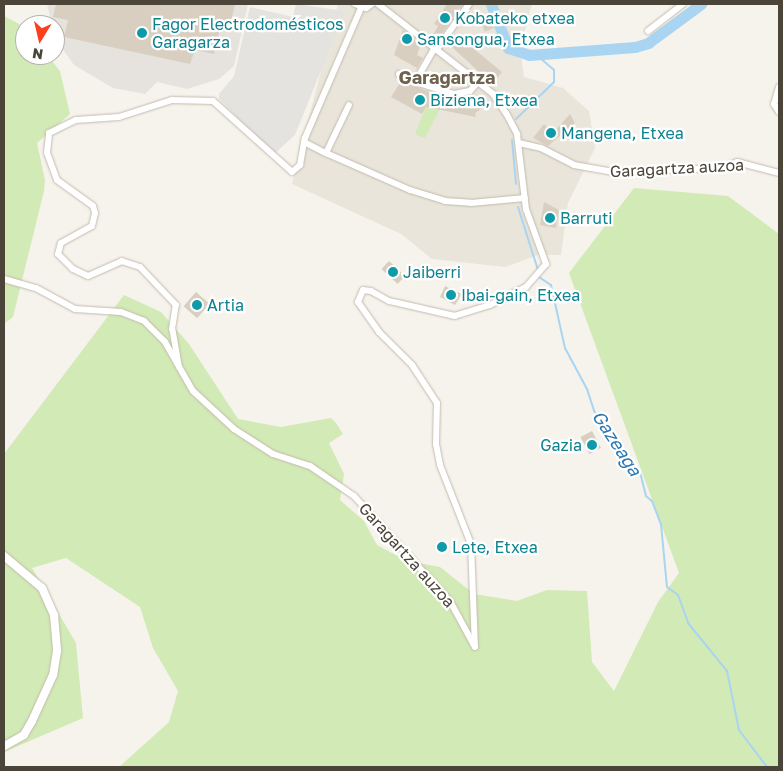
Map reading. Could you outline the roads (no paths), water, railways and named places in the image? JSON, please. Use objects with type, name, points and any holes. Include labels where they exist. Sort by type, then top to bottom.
[{"type":"street","points":[[179,367],[172,329],[176,305],[140,267],[126,260],[88,276],[61,259],[58,250],[61,243],[86,231],[95,214],[93,206],[57,180],[49,163],[48,137],[52,130],[76,120],[124,116],[172,100],[213,100],[223,106],[288,171],[300,164],[304,142],[358,6],[376,4]]},
{"type":"street","name":"Garagartza auzoa","points":[[179,367],[198,395],[248,439],[273,454],[310,466],[354,496],[450,601],[474,647],[471,544],[440,465],[436,444],[437,403],[412,364],[379,332],[358,302],[363,290],[371,291],[389,301],[455,316],[490,305],[526,287],[546,264],[525,198],[519,143],[506,113],[478,82],[376,4]]},
{"type":"street","points":[[415,82],[436,49],[469,4]]},
{"type":"street","points":[[648,31],[683,4]]},
{"type":"street","points":[[399,74],[415,82],[454,94],[470,90],[478,82]]},
{"type":"street","points":[[779,87],[774,104],[779,112]]},
{"type":"street","points":[[326,153],[349,105]]},
{"type":"street","points":[[304,142],[410,190],[446,201],[525,198]]},
{"type":"street","name":"Garagartza auzoa","points":[[519,143],[541,148],[574,165],[612,172],[723,168],[737,162],[779,173]]},
{"type":"street","points":[[4,279],[36,288],[70,308],[121,312],[144,321],[156,330],[179,367]]},
{"type":"street","points":[[4,556],[42,588],[54,615],[57,638],[56,665],[45,695],[24,735],[4,746]]},
{"type":"waterway","points":[[491,4],[508,48],[529,55],[635,47],[648,43],[701,4]]},
{"type":"waterway","name":"Gazeaga","points":[[516,119],[554,82],[554,70],[537,55]]},
{"type":"waterway","name":"Gazeaga","points":[[512,140],[516,184]]},
{"type":"waterway","name":"Gazeaga","points":[[518,207],[538,270]]},
{"type":"waterway","name":"Gazeaga","points":[[539,277],[551,285],[565,348],[587,389],[594,411],[640,472],[646,496],[652,501],[661,524],[667,587],[678,595],[688,623],[727,671],[739,730],[767,767]]},
{"type":"place","name":"Kobateko etxea","points":[[445,18]]},
{"type":"place","name":"Fagor Electrodomésticos Garagarza","points":[[142,33]]},
{"type":"place","name":"Sansongua, Etxea","points":[[407,39]]},
{"type":"place","name":"Biziena, Etxea","points":[[420,100]]},
{"type":"place","name":"Mangena, Etxea","points":[[551,133]]},
{"type":"place","name":"Barruti","points":[[550,218]]},
{"type":"place","name":"Jaiberri","points":[[393,272]]},
{"type":"place","name":"Ibai-gain, Etxea","points":[[451,295]]},
{"type":"place","name":"Artia","points":[[197,305]]},
{"type":"place","name":"Gazia","points":[[592,445]]},
{"type":"place","name":"Lete, Etxea","points":[[442,547]]},
{"type":"district","name":"Garagartza","points":[[447,77]]}]
